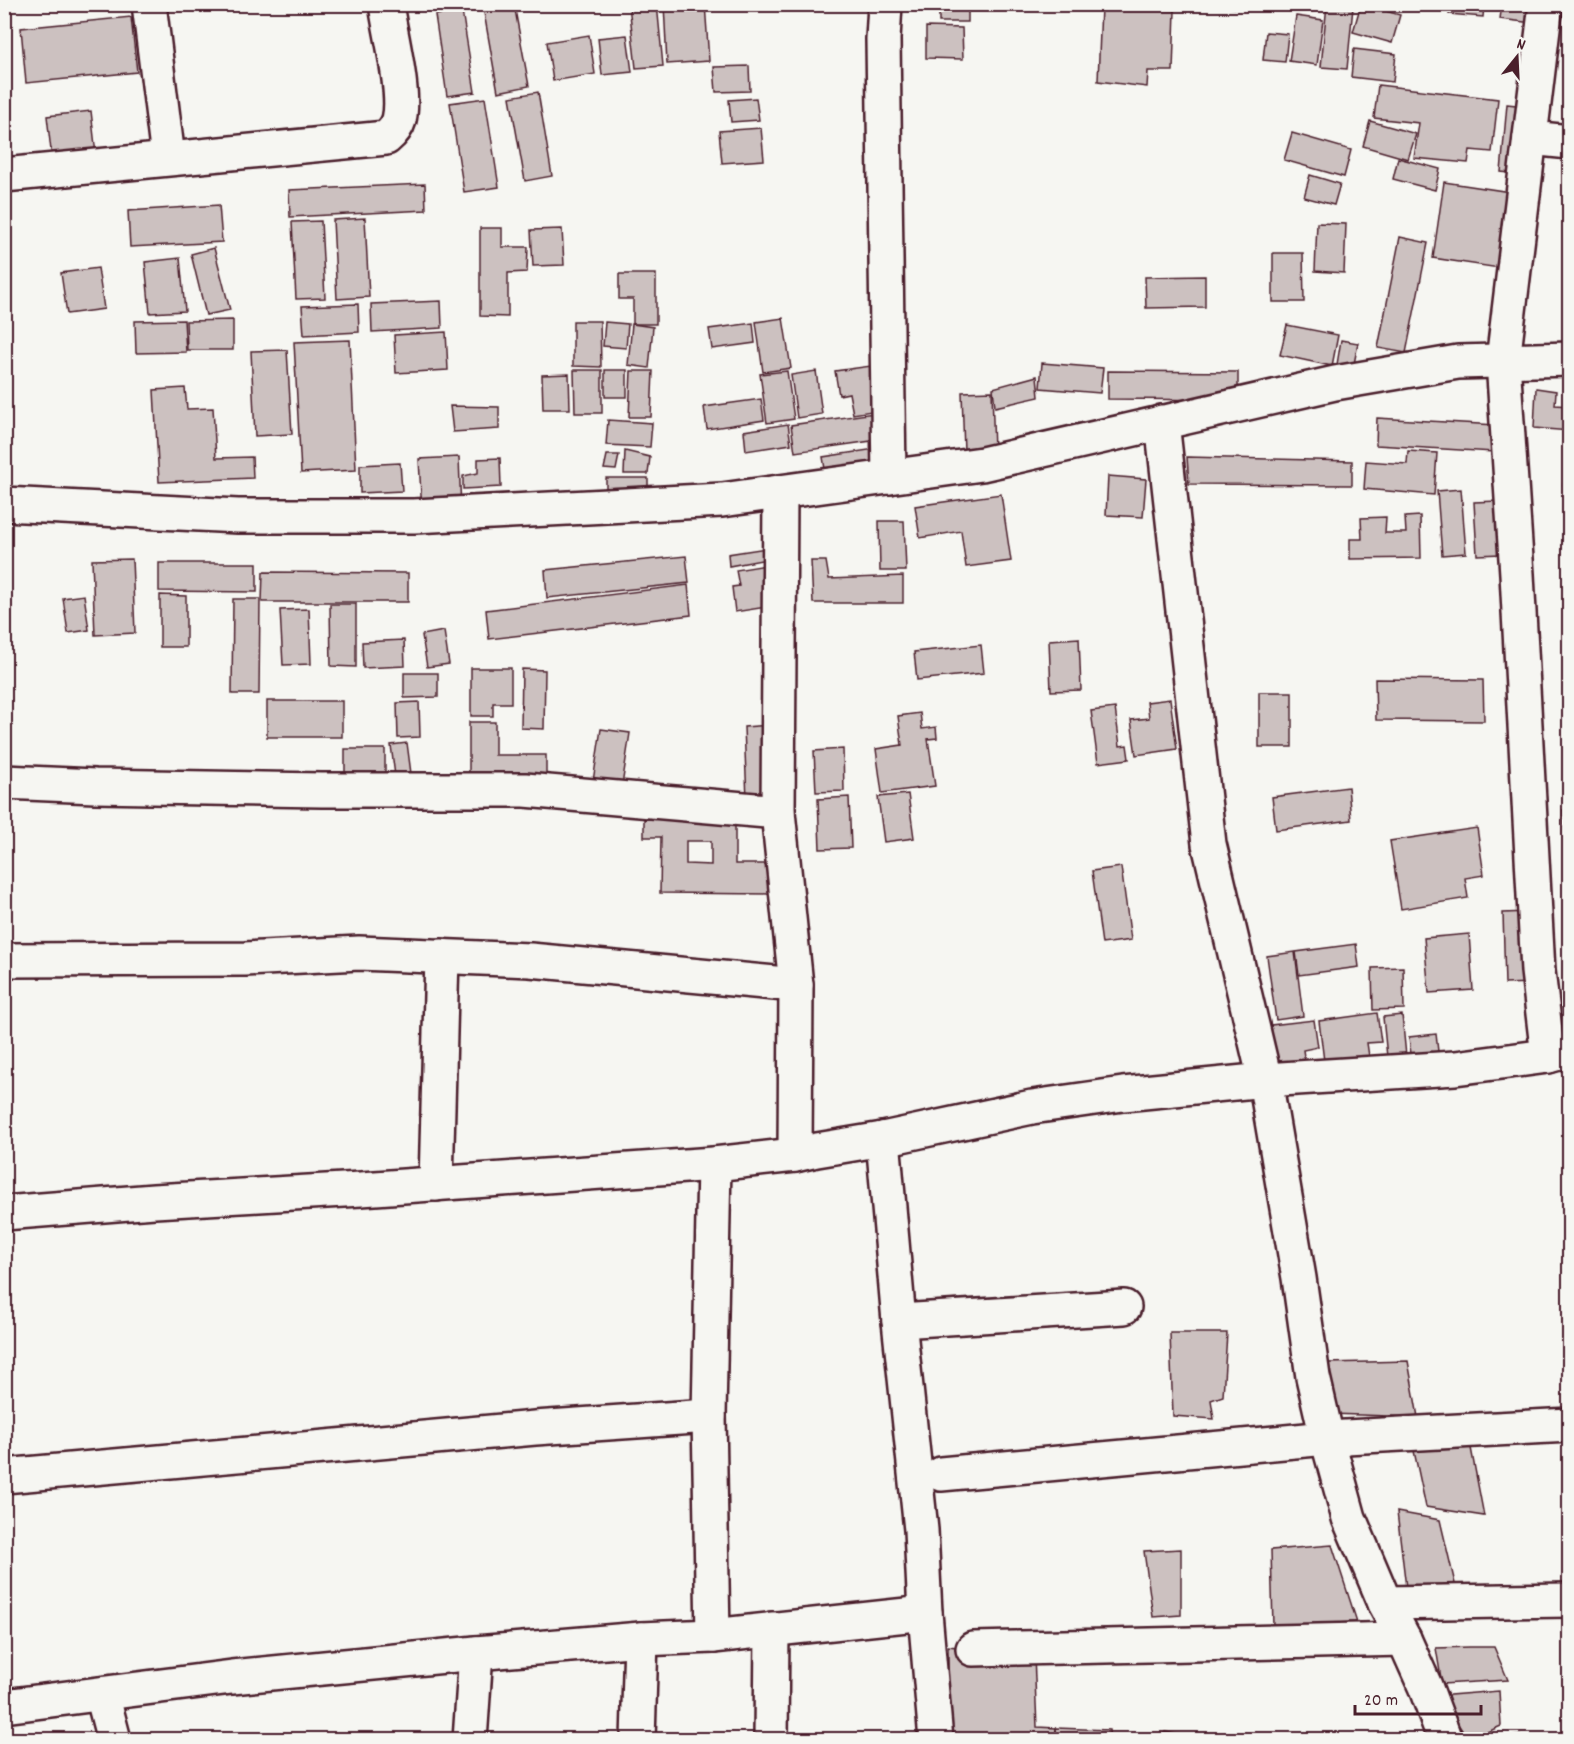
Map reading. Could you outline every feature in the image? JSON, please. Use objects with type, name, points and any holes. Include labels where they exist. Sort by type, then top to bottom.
[{"type":"street","points":[[149,4],[168,159]]},
{"type":"street","points":[[4,175],[386,138],[394,131],[399,120],[401,96],[386,4]]},
{"type":"street","points":[[885,4],[883,39],[890,477]]},
{"type":"street","points":[[4,1213],[714,1164],[795,1155],[817,1149],[884,1139],[1032,1107],[1122,1094],[1265,1080],[1455,1068],[1559,1053],[1538,971],[1503,361],[1546,4]]},
{"type":"street","points":[[1530,138],[1569,142]]},
{"type":"street","points":[[4,504],[238,516],[414,516],[723,500],[982,464],[1335,383],[1458,362],[1569,359]]},
{"type":"street","points":[[1162,422],[1209,844],[1265,1080],[1299,1278],[1313,1377],[1349,1518],[1385,1603],[1425,1686],[1445,1740]]},
{"type":"street","points":[[780,492],[778,812],[796,986],[795,1155]]},
{"type":"street","points":[[4,782],[310,790],[525,790],[778,812]]},
{"type":"street","points":[[4,960],[244,958],[359,952],[530,960],[796,986]]},
{"type":"street","points":[[436,1184],[442,956]]},
{"type":"street","points":[[884,1139],[899,1321],[921,1530],[936,1740]]},
{"type":"street","points":[[713,1636],[709,1416],[714,1164]]},
{"type":"street","points":[[899,1321],[1124,1306]]},
{"type":"street","points":[[4,1476],[535,1428],[709,1416]]},
{"type":"street","points":[[941,1474],[1327,1438],[1569,1425]]},
{"type":"street","points":[[1385,1603],[1569,1600]]},
{"type":"street","points":[[4,1706],[232,1677],[476,1653],[641,1639],[713,1636],[926,1613]]},
{"type":"street","points":[[771,1740],[772,1629]]},
{"type":"street","points":[[638,1740],[641,1639]]},
{"type":"street","points":[[973,1648],[1404,1639]]},
{"type":"street","points":[[470,1740],[476,1653]]},
{"type":"street","points":[[102,1694],[114,1740]]},
{"type":"building","points":[[514,4],[529,86],[498,92],[483,7]]},
{"type":"building","points":[[657,4],[663,66],[636,68],[629,5]]},
{"type":"building","points":[[664,4],[705,4],[709,61],[667,64]]},
{"type":"building","points":[[939,4],[968,4],[968,22],[939,22]]},
{"type":"building","points":[[1226,4],[1253,4],[1253,9],[1226,7]]},
{"type":"building","points":[[1273,4],[1324,4],[1323,9]]},
{"type":"building","points":[[1327,4],[1353,7],[1347,69],[1321,67]]},
{"type":"building","points":[[1361,4],[1400,15],[1392,43],[1353,32]]},
{"type":"building","points":[[1450,4],[1484,4],[1483,17],[1449,14]]},
{"type":"building","points":[[1502,4],[1543,4],[1541,24],[1500,19]]},
{"type":"building","points":[[1101,7],[1175,10],[1173,71],[1148,71],[1147,87],[1098,81]]},
{"type":"building","points":[[462,11],[475,92],[447,96],[435,15]]},
{"type":"building","points":[[1296,16],[1323,20],[1317,65],[1289,61]]},
{"type":"building","points":[[131,17],[137,72],[26,83],[21,28]]},
{"type":"building","points":[[926,27],[962,28],[963,59],[926,58]]},
{"type":"building","points":[[1266,32],[1288,34],[1285,62],[1263,60]]},
{"type":"building","points":[[589,35],[595,74],[553,81],[547,42]]},
{"type":"building","points":[[627,35],[632,72],[602,75],[598,38]]},
{"type":"building","points":[[1354,49],[1396,54],[1393,82],[1351,77]]},
{"type":"building","points":[[749,66],[750,91],[716,92],[714,67]]},
{"type":"building","points":[[1378,85],[1498,99],[1492,152],[1470,150],[1468,163],[1414,158],[1419,123],[1374,118]]},
{"type":"building","points":[[538,92],[552,176],[525,181],[510,97]]},
{"type":"building","points":[[485,98],[499,187],[464,192],[450,103]]},
{"type":"building","points":[[756,98],[759,120],[731,122],[729,100]]},
{"type":"building","points":[[1507,104],[1525,106],[1520,174],[1501,172]]},
{"type":"building","points":[[91,111],[97,163],[53,168],[47,116]]},
{"type":"building","points":[[1370,121],[1416,134],[1408,159],[1363,146]]},
{"type":"building","points":[[761,128],[764,160],[722,163],[719,131]]},
{"type":"building","points":[[1292,133],[1351,150],[1344,177],[1284,160]]},
{"type":"building","points":[[1398,158],[1440,169],[1435,190],[1393,179]]},
{"type":"building","points":[[1310,175],[1340,184],[1334,205],[1304,197]]},
{"type":"building","points":[[1444,182],[1510,192],[1499,268],[1433,258]]},
{"type":"building","points":[[425,184],[426,210],[290,217],[289,190]]},
{"type":"building","points":[[219,205],[222,242],[130,247],[128,211]]},
{"type":"building","points":[[365,218],[369,297],[337,299],[333,220]]},
{"type":"building","points":[[321,221],[325,298],[296,299],[292,222]]},
{"type":"building","points":[[1317,223],[1346,224],[1344,273],[1315,271]]},
{"type":"building","points":[[480,228],[502,228],[502,247],[528,247],[527,272],[508,273],[508,317],[480,316]]},
{"type":"building","points":[[562,229],[564,265],[533,266],[531,230]]},
{"type":"building","points":[[1400,237],[1428,243],[1406,353],[1378,348]]},
{"type":"building","points":[[214,248],[230,310],[206,315],[191,254]]},
{"type":"building","points":[[1273,253],[1303,253],[1304,302],[1273,302]]},
{"type":"building","points":[[180,258],[185,311],[150,313],[145,262]]},
{"type":"building","points":[[98,268],[104,309],[67,314],[61,273]]},
{"type":"building","points":[[619,274],[656,274],[656,324],[633,324],[633,299],[619,299]]},
{"type":"building","points":[[1205,276],[1205,307],[1146,308],[1145,277]]},
{"type":"building","points":[[441,301],[442,328],[372,332],[371,304]]},
{"type":"building","points":[[358,304],[359,332],[304,335],[302,306]]},
{"type":"building","points":[[783,318],[791,368],[763,372],[756,322]]},
{"type":"building","points":[[184,320],[186,352],[136,353],[135,321]]},
{"type":"building","points":[[233,320],[233,350],[187,350],[186,321]]},
{"type":"building","points":[[573,321],[600,321],[601,367],[573,366]]},
{"type":"building","points":[[605,322],[628,324],[626,348],[603,346]]},
{"type":"building","points":[[753,323],[755,343],[712,349],[709,329]]},
{"type":"building","points":[[632,324],[653,327],[649,368],[628,365]]},
{"type":"building","points":[[1287,325],[1338,335],[1332,366],[1280,355]]},
{"type":"building","points":[[446,332],[448,370],[396,373],[394,335]]},
{"type":"building","points":[[350,340],[356,470],[301,473],[294,342]]},
{"type":"building","points":[[1341,340],[1358,343],[1351,380],[1335,377]]},
{"type":"building","points":[[287,350],[292,434],[255,436],[251,351]]},
{"type":"building","points":[[1042,363],[1103,368],[1100,393],[1040,388]]},
{"type":"building","points":[[871,366],[878,410],[853,414],[849,393],[839,395],[835,371]]},
{"type":"building","points":[[574,370],[602,370],[602,413],[575,413]]},
{"type":"building","points":[[605,370],[627,370],[627,397],[605,397]]},
{"type":"building","points":[[631,371],[653,371],[651,417],[629,417]]},
{"type":"building","points":[[787,371],[794,419],[767,423],[760,374]]},
{"type":"building","points":[[816,371],[822,414],[797,418],[791,375]]},
{"type":"building","points":[[1108,371],[1238,372],[1238,400],[1108,399]]},
{"type":"building","points":[[569,374],[570,409],[543,409],[542,375]]},
{"type":"building","points":[[1037,376],[1039,397],[995,407],[993,388]]},
{"type":"building","points":[[185,388],[187,409],[213,408],[216,458],[252,457],[253,478],[159,482],[154,390]]},
{"type":"building","points":[[1536,388],[1556,391],[1555,405],[1570,406],[1570,431],[1534,428]]},
{"type":"building","points":[[992,391],[994,451],[964,452],[962,392]]},
{"type":"building","points":[[761,399],[764,420],[707,429],[704,407]]},
{"type":"building","points":[[450,406],[499,407],[499,429],[453,432]]},
{"type":"building","points":[[874,413],[878,440],[795,452],[791,425]]},
{"type":"building","points":[[1377,418],[1496,425],[1494,452],[1376,445]]},
{"type":"building","points":[[608,420],[652,423],[650,447],[606,445]]},
{"type":"building","points":[[788,424],[791,444],[746,451],[744,431]]},
{"type":"building","points":[[875,449],[879,474],[827,481],[823,457]]},
{"type":"building","points":[[625,451],[650,457],[648,474],[624,474]]},
{"type":"building","points":[[1408,451],[1437,453],[1434,495],[1364,489],[1366,461],[1407,464]]},
{"type":"building","points":[[1570,453],[1570,486],[1563,485]]},
{"type":"building","points":[[607,455],[619,455],[616,470],[604,469]]},
{"type":"building","points":[[459,457],[461,511],[422,513],[419,459]]},
{"type":"building","points":[[1187,457],[1352,461],[1352,485],[1189,484]]},
{"type":"building","points":[[500,458],[501,487],[463,489],[463,476],[478,473],[478,459]]},
{"type":"building","points":[[400,463],[402,491],[360,493],[360,465]]},
{"type":"building","points":[[1108,476],[1146,479],[1143,517],[1106,515]]},
{"type":"building","points":[[606,478],[648,478],[648,493],[606,493]]},
{"type":"building","points":[[1461,489],[1466,553],[1442,555],[1437,491]]},
{"type":"building","points":[[1001,494],[1011,561],[966,567],[961,531],[920,538],[915,506]]},
{"type":"building","points":[[1498,501],[1501,554],[1477,555],[1474,502]]},
{"type":"building","points":[[1420,516],[1421,558],[1350,559],[1350,539],[1362,539],[1361,518],[1386,517],[1385,533],[1406,533],[1405,517]]},
{"type":"building","points":[[879,521],[904,521],[906,571],[880,571]]},
{"type":"building","points":[[766,548],[767,559],[729,566],[728,554]]},
{"type":"building","points":[[686,556],[689,583],[547,598],[545,570]]},
{"type":"building","points":[[132,559],[135,633],[95,635],[92,560]]},
{"type":"building","points":[[811,561],[826,561],[829,579],[903,576],[903,603],[813,603]]},
{"type":"building","points":[[159,563],[257,563],[257,592],[159,591]]},
{"type":"building","points":[[766,565],[773,606],[735,612],[732,587],[739,586],[736,570]]},
{"type":"building","points":[[263,572],[408,573],[408,602],[262,602]]},
{"type":"building","points":[[688,585],[691,615],[489,639],[486,610]]},
{"type":"building","points":[[84,595],[89,630],[68,633],[63,598]]},
{"type":"building","points":[[160,595],[186,596],[186,647],[160,647]]},
{"type":"building","points":[[233,599],[260,599],[259,694],[232,694]]},
{"type":"building","points":[[330,604],[356,604],[356,667],[331,666]]},
{"type":"building","points":[[309,609],[311,664],[283,665],[280,610]]},
{"type":"building","points":[[444,631],[449,664],[427,667],[422,635]]},
{"type":"building","points":[[1079,638],[1081,690],[1051,691],[1049,640]]},
{"type":"building","points":[[404,640],[405,666],[363,668],[362,642]]},
{"type":"building","points":[[981,645],[984,673],[917,680],[914,652]]},
{"type":"building","points":[[471,668],[511,668],[511,703],[493,703],[493,716],[471,716]]},
{"type":"building","points":[[522,669],[545,670],[544,729],[521,728]]},
{"type":"building","points":[[404,673],[438,673],[438,697],[404,698]]},
{"type":"building","points":[[1375,679],[1483,680],[1484,721],[1376,720]]},
{"type":"building","points":[[1259,692],[1292,692],[1292,747],[1259,747]]},
{"type":"building","points":[[1170,699],[1177,749],[1136,755],[1131,720],[1149,718],[1147,702]]},
{"type":"building","points":[[267,701],[342,701],[342,737],[267,737]]},
{"type":"building","points":[[419,702],[420,737],[398,738],[397,703]]},
{"type":"building","points":[[1115,708],[1120,746],[1127,745],[1129,759],[1098,763],[1091,711]]},
{"type":"building","points":[[920,713],[922,729],[936,727],[937,738],[928,739],[935,786],[882,793],[876,749],[902,745],[898,716]]},
{"type":"building","points":[[469,722],[495,722],[495,755],[546,755],[546,780],[469,780]]},
{"type":"building","points":[[772,725],[776,798],[747,799],[744,727]]},
{"type":"building","points":[[601,729],[630,733],[621,792],[592,788]]},
{"type":"building","points":[[407,743],[412,781],[396,783],[391,745]]},
{"type":"building","points":[[345,749],[385,749],[385,781],[345,781]]},
{"type":"building","points":[[843,749],[844,791],[816,792],[814,751]]},
{"type":"building","points":[[1348,787],[1351,820],[1276,830],[1272,797]]},
{"type":"building","points":[[908,794],[914,838],[884,842],[878,797]]},
{"type":"building","points":[[849,797],[851,848],[820,849],[818,799]]},
{"type":"building","points":[[1570,809],[1570,876],[1566,876],[1563,810]]},
{"type":"building","points":[[644,819],[735,820],[735,864],[774,864],[774,894],[660,893],[661,837],[644,837]],"holes":[[[686,841],[711,841],[711,865],[686,864]]]},
{"type":"building","points":[[1477,828],[1484,875],[1465,878],[1468,898],[1401,909],[1390,841]]},
{"type":"building","points":[[1121,867],[1131,940],[1102,944],[1092,871]]},
{"type":"building","points":[[1529,912],[1531,983],[1505,984],[1503,913]]},
{"type":"building","points":[[1469,934],[1473,990],[1429,993],[1424,938]]},
{"type":"building","points":[[1356,944],[1359,967],[1299,975],[1296,952]]},
{"type":"building","points":[[1295,952],[1303,1016],[1276,1020],[1267,956]]},
{"type":"building","points":[[1403,967],[1404,1009],[1373,1010],[1372,968]]},
{"type":"building","points":[[1377,1013],[1381,1042],[1367,1043],[1370,1063],[1325,1069],[1319,1021]]},
{"type":"building","points":[[1402,1015],[1406,1056],[1387,1057],[1383,1017]]},
{"type":"building","points":[[1314,1020],[1318,1047],[1303,1050],[1306,1070],[1277,1074],[1271,1025]]},
{"type":"building","points":[[1436,1034],[1439,1060],[1412,1063],[1409,1037]]},
{"type":"building","points":[[1170,1333],[1227,1333],[1223,1396],[1211,1400],[1214,1419],[1173,1416]]},
{"type":"building","points":[[1408,1361],[1418,1417],[1331,1414],[1328,1363]]},
{"type":"building","points":[[1471,1448],[1484,1516],[1426,1507],[1414,1451]]},
{"type":"building","points":[[1397,1512],[1440,1520],[1457,1592],[1407,1596]]},
{"type":"building","points":[[1332,1545],[1357,1622],[1273,1626],[1271,1550]]},
{"type":"building","points":[[1181,1549],[1181,1615],[1153,1617],[1144,1551]]},
{"type":"building","points":[[948,1646],[1034,1656],[1037,1727],[1056,1728],[1055,1740],[948,1740]]},
{"type":"building","points":[[1494,1647],[1508,1680],[1442,1684],[1436,1648]]},
{"type":"building","points":[[1499,1691],[1501,1726],[1469,1740],[1438,1696]]},
{"type":"building","points":[[1056,1728],[1109,1730],[1110,1740],[1057,1740]]},
{"type":"building","points":[[1165,1732],[1199,1738],[1199,1740],[1153,1740]]},
{"type":"building","points":[[1146,1733],[1147,1740],[1117,1740],[1117,1737]]},
{"type":"building","points":[[1342,1736],[1380,1736],[1380,1740],[1342,1740]]},
{"type":"building","points":[[1520,1736],[1520,1740],[1474,1740]]}]
